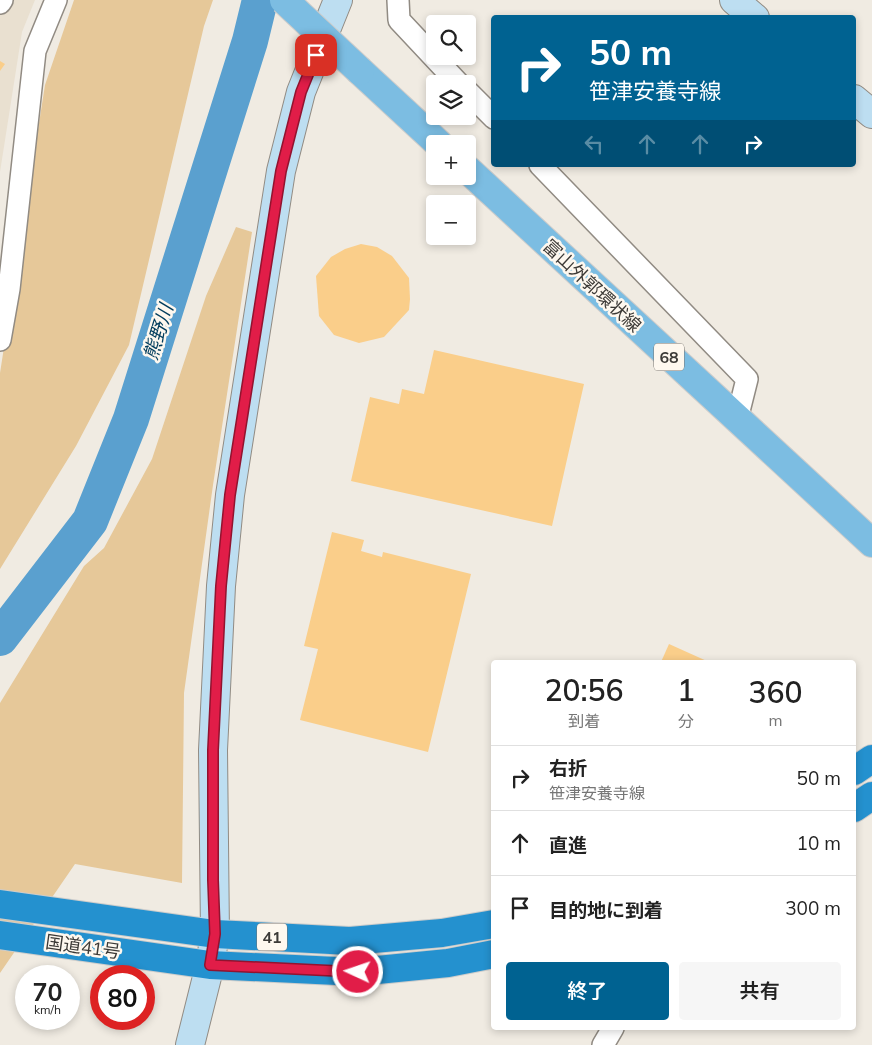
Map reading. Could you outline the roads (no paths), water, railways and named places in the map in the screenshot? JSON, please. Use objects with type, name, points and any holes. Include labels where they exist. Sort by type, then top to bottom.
[{"type":"highway","points":[[856,770],[872,759]]},
{"type":"highway","points":[[856,807],[872,796]]},
{"type":"highway","name":"国道41号","points":[[0,904],[215,934],[350,941],[442,933],[491,925]]},
{"type":"highway","name":"国道41号","points":[[0,935],[210,965],[358,972],[448,963],[491,955]]},
{"type":"main road","points":[[284,0],[429,135]]},
{"type":"main road","name":"富山外郭環状線","points":[[476,177],[872,543]]},
{"type":"street","points":[[0,4],[2,0]]},
{"type":"street","points":[[0,340],[9,289],[35,51],[56,0]]},
{"type":"street","points":[[190,1045],[210,965],[215,934],[213,750],[221,586],[230,495],[281,171],[301,92],[338,0]]},
{"type":"street","points":[[398,0],[399,20],[451,75]]},
{"type":"street","points":[[734,0],[752,15]]},
{"type":"street","points":[[476,100],[491,115]]},
{"type":"street","points":[[856,101],[872,114]]},
{"type":"street","points":[[542,167],[747,380],[737,419]]},
{"type":"street","points":[[603,1045],[612,1030]]},
{"type":"waterway","name":"熊野川","points":[[0,638],[90,521],[131,419],[250,41],[260,0]]}]
